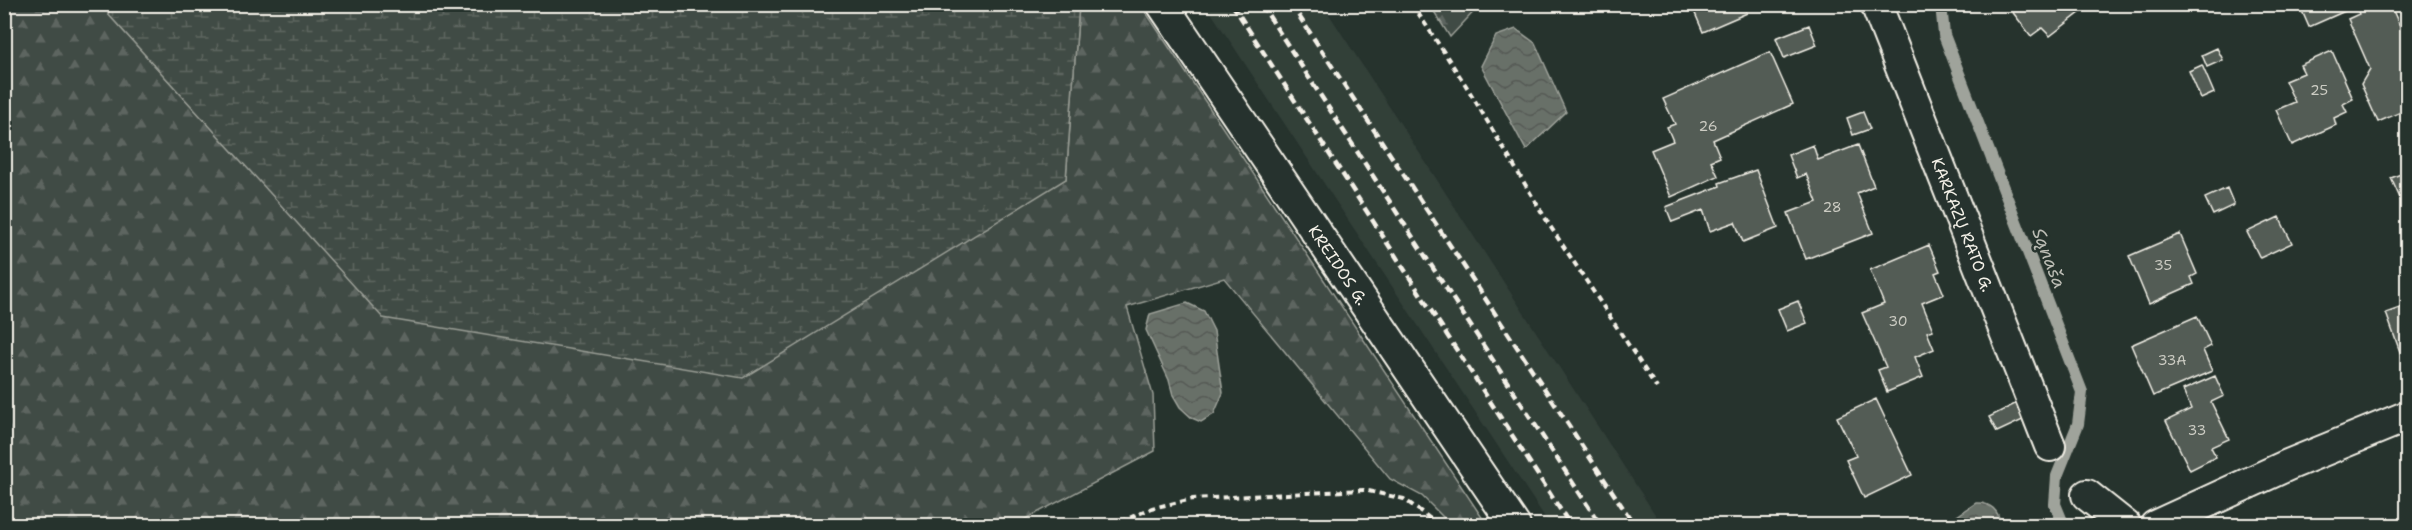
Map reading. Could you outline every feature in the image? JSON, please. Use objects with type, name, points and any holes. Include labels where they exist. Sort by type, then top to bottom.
[{"type":"street","name":"KREIDOS G.","points":[[1162,4],[1515,525]]},
{"type":"street","name":"KARKAZŲ RATO G.","points":[[1876,4],[2050,446]]},
{"type":"street","points":[[2155,525],[2288,465],[2408,416]]},
{"type":"street","points":[[2087,495],[2126,525]]},
{"type":"path","points":[[1412,4],[1465,84],[1550,226],[1657,388]]},
{"type":"path","points":[[1111,525],[1152,508],[1193,499],[1364,490],[1404,499],[1440,525]]},
{"type":"shaded area","points":[[1206,5],[1323,5],[1662,525],[1550,525]]},
{"type":"green space","points":[[4,5],[109,5],[108,14],[383,317],[1066,179],[1079,5],[1141,5],[1487,525],[1451,525],[1422,496],[1390,479],[1224,278],[1127,307],[1153,395],[1155,451],[1014,525],[5,525]]},
{"type":"green space","points":[[109,5],[1079,5],[1066,179],[743,378],[383,318],[108,14]]},
{"type":"green space","points":[[1430,5],[1480,5],[1450,37]]},
{"type":"water","points":[[1516,29],[1535,43],[1566,112],[1526,150],[1481,66],[1496,36]]},
{"type":"water","points":[[1187,303],[1204,311],[1214,331],[1223,393],[1214,414],[1201,422],[1192,418],[1180,407],[1146,330],[1150,314]]},
{"type":"water","points":[[1976,503],[1986,504],[1993,508],[2000,520],[2000,525],[1944,525]]},
{"type":"building","points":[[1691,4],[1743,4],[1747,13],[1703,32]]},
{"type":"building","points":[[2018,4],[2075,4],[2081,12],[2050,36],[2042,28],[2031,36],[2011,10]]},
{"type":"building","points":[[2299,4],[2342,4],[2345,11],[2309,27]]},
{"type":"building","points":[[2363,4],[2390,4],[2408,44],[2408,109],[2378,122],[2361,84],[2370,69],[2348,19],[2359,14],[2356,8]]},
{"type":"building","points":[[2399,4],[2408,4],[2408,23]]},
{"type":"building","points":[[1809,25],[1817,45],[1784,58],[1776,38]]},
{"type":"building","points":[[2217,48],[2223,60],[2207,67],[2202,55]]},
{"type":"building","points":[[2332,51],[2353,99],[2343,104],[2347,112],[2334,118],[2336,125],[2292,145],[2276,110],[2295,102],[2285,81],[2304,73],[2300,65]]},
{"type":"building","points":[[1770,52],[1793,104],[1713,140],[1720,157],[1711,161],[1718,176],[1671,197],[1651,150],[1673,141],[1667,127],[1675,124],[1663,99]]},
{"type":"building","points":[[2202,65],[2214,93],[2201,99],[2189,71]]},
{"type":"building","points":[[1863,112],[1870,129],[1853,135],[1847,118]]},
{"type":"building","points":[[1813,145],[1818,160],[1858,145],[1874,186],[1857,193],[1873,233],[1806,259],[1788,213],[1817,202],[1806,174],[1797,178],[1788,155]]},
{"type":"building","points":[[1756,170],[1778,228],[1743,242],[1735,222],[1710,231],[1703,210],[1672,222],[1666,207],[1720,186],[1719,183]]},
{"type":"building","points":[[2408,171],[2408,216],[2391,178]]},
{"type":"building","points":[[2227,188],[2234,205],[2213,215],[2205,198]]},
{"type":"building","points":[[2279,217],[2292,243],[2260,258],[2247,232]]},
{"type":"building","points":[[2180,234],[2197,274],[2191,277],[2194,284],[2149,304],[2129,256]]},
{"type":"building","points":[[1929,245],[1940,271],[1935,273],[1944,294],[1922,303],[1933,330],[1927,332],[1934,349],[1915,357],[1923,377],[1887,392],[1878,370],[1886,367],[1862,313],[1884,304],[1870,270]]},
{"type":"building","points":[[1798,301],[1807,323],[1787,331],[1778,309]]},
{"type":"building","points":[[2408,305],[2408,361],[2404,363],[2386,313]]},
{"type":"building","points":[[2197,316],[2211,346],[2203,350],[2212,371],[2153,396],[2131,345]]},
{"type":"building","points":[[2215,376],[2224,396],[2211,402],[2229,439],[2211,447],[2216,457],[2190,470],[2166,421],[2191,409],[2183,390]]},
{"type":"building","points":[[1876,399],[1912,475],[1864,498],[1846,460],[1856,456],[1837,417]]},
{"type":"building","points":[[2017,403],[2025,419],[1997,432],[1989,417]]},
{"type":"waterway","name":"Sąnaša","points":[[1941,4],[1944,35],[2082,392],[2078,424],[2057,476],[2055,504],[2064,526]]},
{"type":"railway","points":[[1232,4],[1571,526]]},
{"type":"railway","points":[[1261,4],[1601,526]]},
{"type":"railway","points":[[1291,4],[1635,526]]}]
